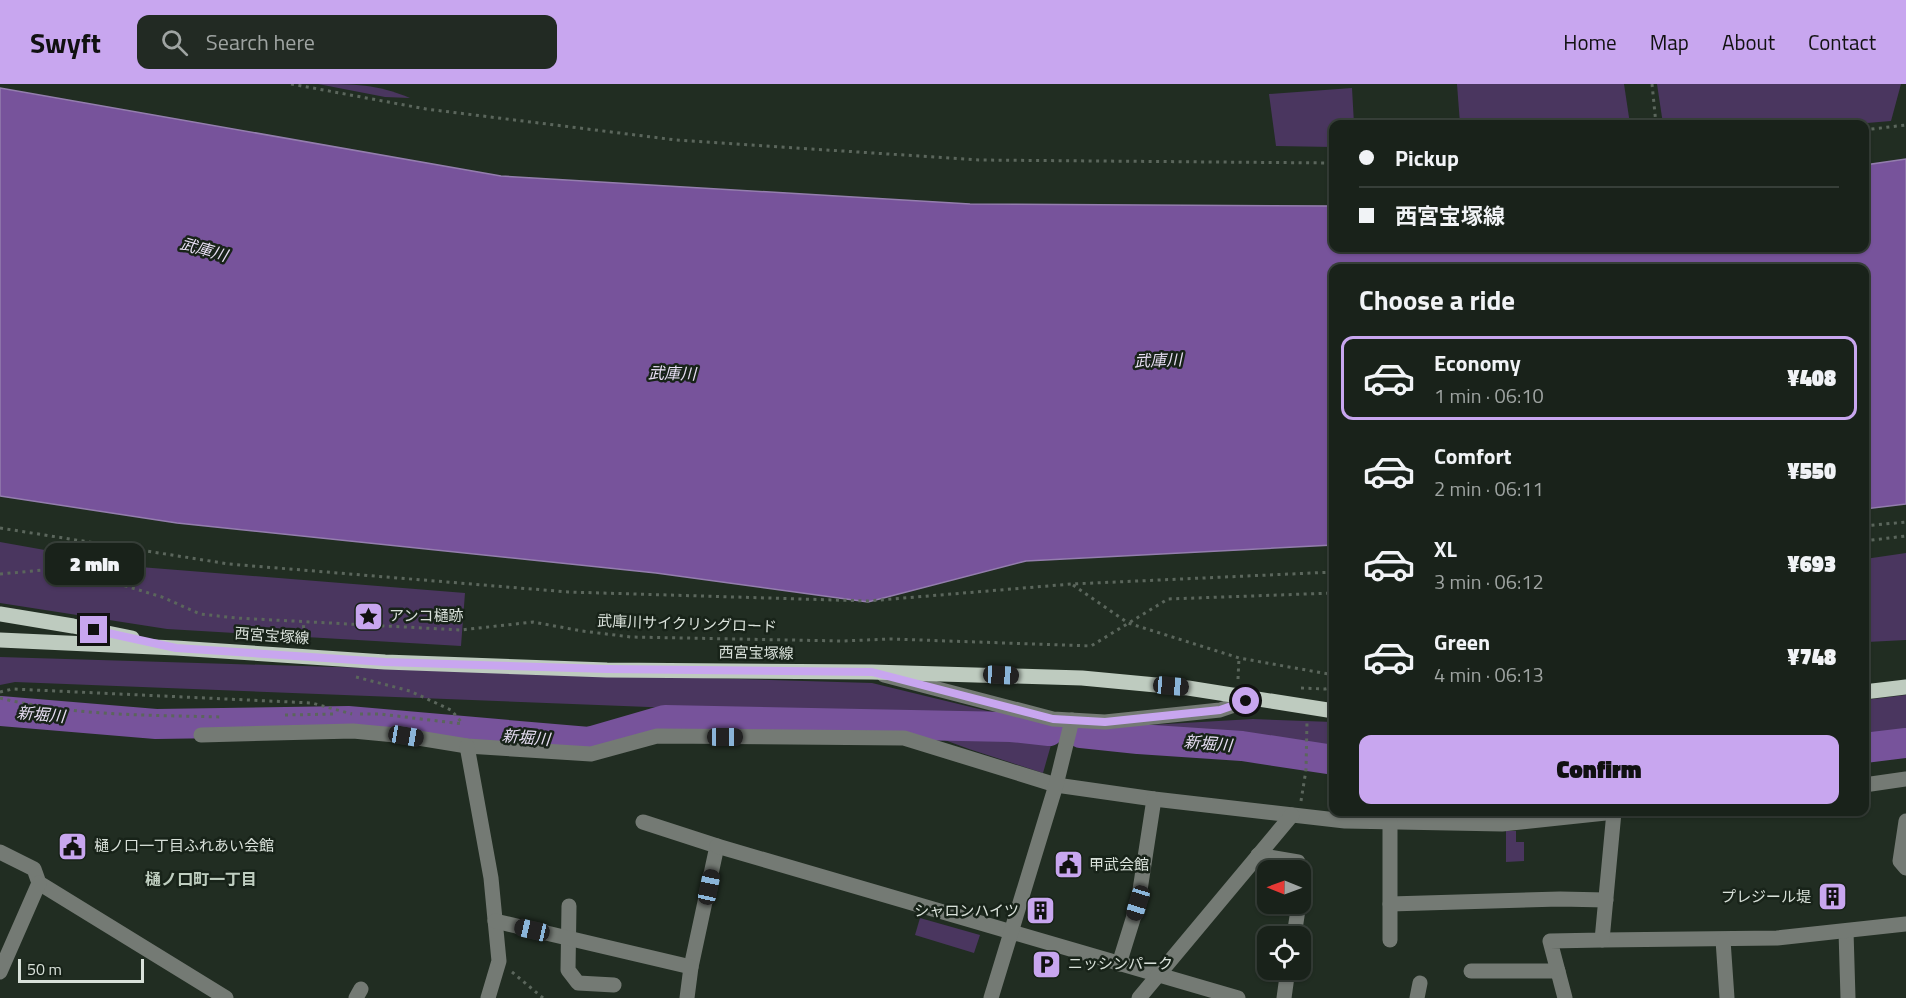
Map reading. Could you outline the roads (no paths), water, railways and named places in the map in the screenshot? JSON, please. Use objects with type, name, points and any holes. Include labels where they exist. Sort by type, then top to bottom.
[{"type":"main road","name":"西宮宝塚線","points":[[0,614],[73,626],[176,648]]},
{"type":"main road","name":"西宮宝塚線","points":[[0,640],[176,648],[408,663],[1082,678],[1188,688],[1329,710]]},
{"type":"main road","points":[[1869,691],[1906,687]]},
{"type":"street","points":[[872,672],[1053,719],[1105,722],[1220,710],[1252,699]]},
{"type":"street","points":[[992,998],[1056,785],[1072,720]]},
{"type":"street","points":[[201,735],[353,731],[406,736],[467,746],[591,754],[657,736],[904,738],[1056,785],[1295,816],[1344,821],[1502,824],[1577,816]]},
{"type":"street","points":[[467,746],[491,878],[499,961],[488,998]]},
{"type":"street","points":[[1869,784],[1906,779]]},
{"type":"street","points":[[1119,964],[1138,903],[1154,799]]},
{"type":"street","points":[[1139,998],[1258,855],[1295,816]]},
{"type":"street","points":[[1602,940],[1614,816]]},
{"type":"street","points":[[1906,820],[1900,861],[1906,868]]},
{"type":"street","points":[[643,822],[717,846],[1235,998]]},
{"type":"street","points":[[1390,822],[1390,940]]},
{"type":"street","points":[[687,998],[691,967],[717,846]]},
{"type":"street","points":[[0,852],[34,869],[39,883],[226,998]]},
{"type":"street","points":[[1258,855],[1287,860]]},
{"type":"street","points":[[0,972],[39,883]]},
{"type":"street","points":[[1390,904],[1560,899],[1606,900]]},
{"type":"street","points":[[569,906],[568,970],[578,983],[614,985]]},
{"type":"street","points":[[495,921],[691,967]]},
{"type":"street","points":[[1565,998],[1550,941],[1777,938],[1906,924]]},
{"type":"street","points":[[1846,931],[1848,998]]},
{"type":"street","points":[[1723,940],[1727,998]]},
{"type":"street","points":[[1471,970],[1558,971]]},
{"type":"street","points":[[1284,998],[1286,980]]},
{"type":"water","name":"武庫川","points":[[0,88],[501,176],[970,204],[1329,206],[1329,252],[1869,252],[1869,164],[1906,159],[1906,504],[1869,509],[1869,264],[1329,264],[1329,545],[1026,561],[868,602],[656,573],[177,523],[0,496]]},
{"type":"waterway","name":"新堀川","points":[[0,711],[156,724],[348,721],[589,742],[665,720],[1011,727],[1049,731]]},
{"type":"waterway","name":"新堀川","points":[[1081,733],[1242,746],[1329,759]]},
{"type":"waterway","name":"新堀川","points":[[1869,747],[1906,743]]},
{"type":"place","name":"アンコ樋跡","points":[[368,616]]},
{"type":"place","name":"樋ノ口一丁目ふれあい会館","points":[[73,846]]},
{"type":"place","name":"甲武会館","points":[[1068,865]]},
{"type":"place","name":"プレジール堤","points":[[1832,897]]},
{"type":"place","name":"シャロンハイツ","points":[[1040,911]]},
{"type":"place","name":"ニッシンパーク","points":[[1047,964]]},
{"type":"district","name":"樋ノ口町一丁目","points":[[201,879]]}]
